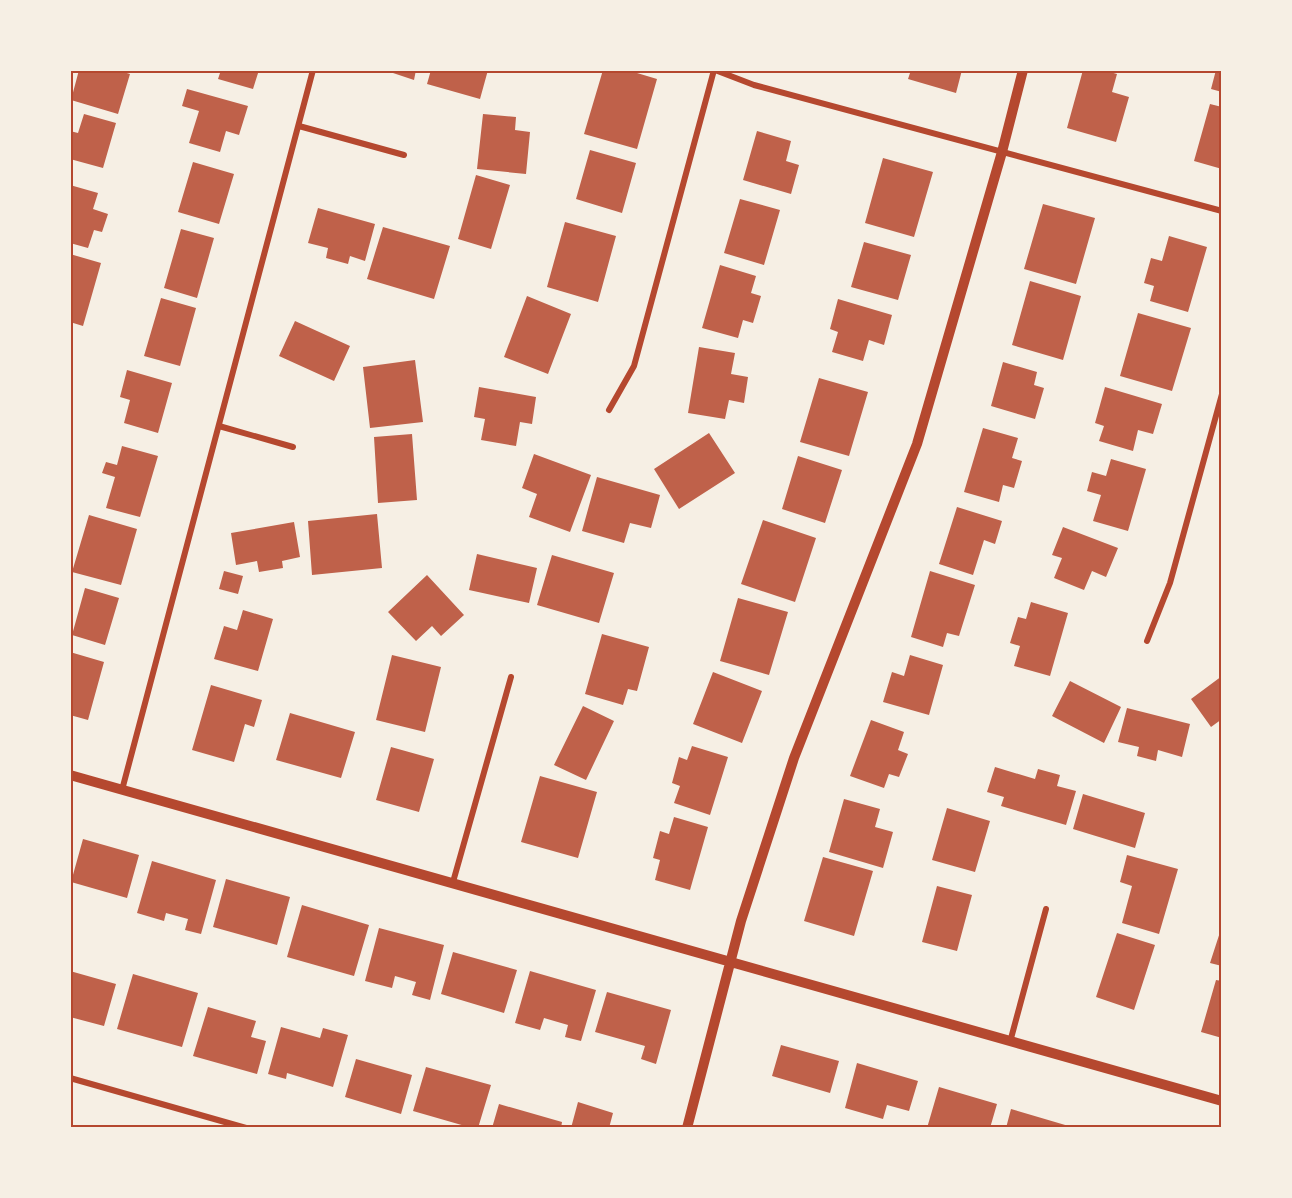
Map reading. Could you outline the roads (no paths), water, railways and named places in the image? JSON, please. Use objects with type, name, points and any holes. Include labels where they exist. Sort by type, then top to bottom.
[{"type":"street","points":[[122,790],[314,70]]},
{"type":"street","points":[[609,410],[634,366],[715,70],[754,85],[1221,211]]},
{"type":"street","points":[[687,1128],[741,921],[794,758],[917,444],[1002,152],[1023,70]]},
{"type":"street","points":[[299,126],[404,155]]},
{"type":"street","points":[[1147,641],[1170,583],[1221,394]]},
{"type":"street","points":[[219,426],[293,447]]},
{"type":"street","points":[[453,882],[511,677]]},
{"type":"street","points":[[70,775],[1221,1101]]},
{"type":"street","points":[[1010,1043],[1047,909]]},
{"type":"street","points":[[70,1078],[246,1128]]}]
